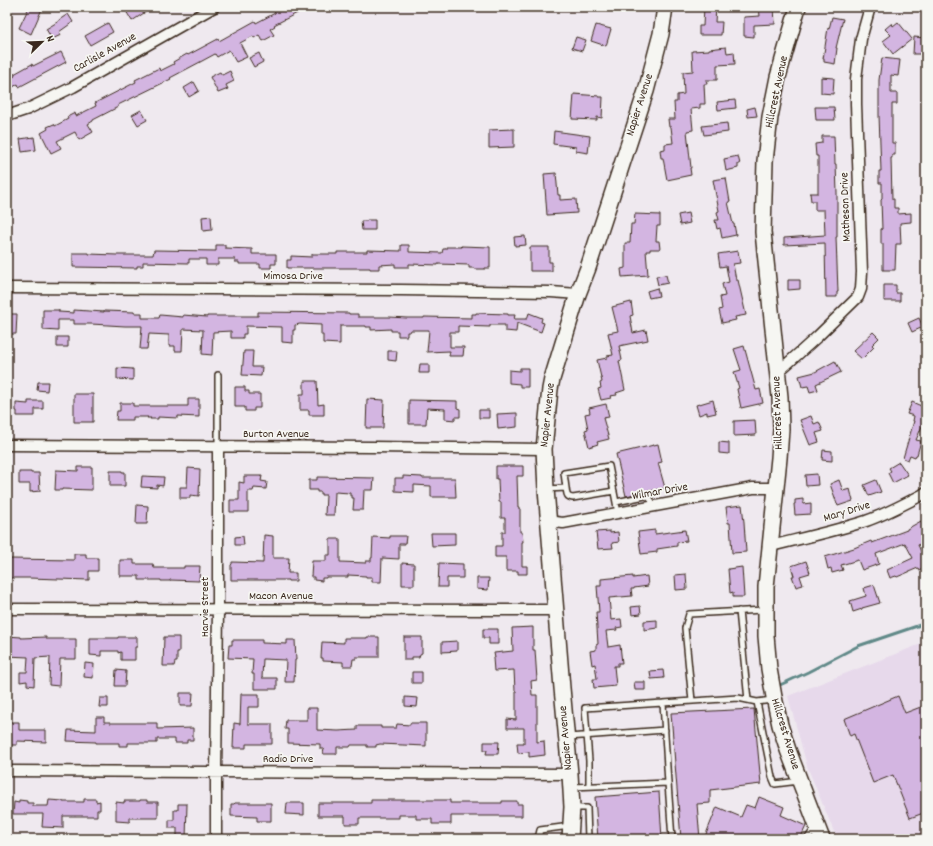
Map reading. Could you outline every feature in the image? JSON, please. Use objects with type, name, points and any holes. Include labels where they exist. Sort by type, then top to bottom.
[{"type":"street","name":"Carlisle Avenue","points":[[7,116],[28,109],[72,87],[214,7]]},
{"type":"street","name":"Napier Avenue","points":[[570,833],[572,808],[548,521],[544,449],[551,384],[578,294],[646,92],[661,34],[665,7]]},
{"type":"street","name":"Hillcrest Avenue","points":[[798,7],[778,77],[770,117],[765,161],[763,232],[780,397],[781,429],[766,587],[766,636],[769,669],[780,725],[788,750],[820,832]]},
{"type":"street","name":"Matheson Drive","points":[[777,373],[840,316],[858,297],[861,289],[862,272],[856,79],[861,39],[870,7]]},
{"type":"street","name":"Mimosa Drive","points":[[7,288],[401,290],[551,292],[578,294]]},
{"type":"street","name":"Burton Avenue","points":[[7,445],[544,449]]},
{"type":"street","name":"Harvie Street","points":[[216,839],[218,447]]},
{"type":"street","name":"Wilmar Drive","points":[[548,521],[563,523],[753,488],[776,488]]},
{"type":"street","name":"Mary Drive","points":[[771,546],[867,520],[891,510],[926,492]]},
{"type":"street","name":"Macon Avenue","points":[[7,609],[556,610]]},
{"type":"street","name":"Radio Drive","points":[[7,771],[216,772],[570,780]]},
{"type":"lane","name":"Harvie Street","points":[[218,374],[218,447]]},
{"type":"lane","points":[[614,491],[573,498],[569,497],[567,494],[564,472],[609,466],[614,491],[618,513]]},
{"type":"lane","points":[[546,489],[566,488]]},
{"type":"lane","points":[[616,502],[645,496],[652,500],[654,506]]},
{"type":"lane","points":[[692,701],[685,628],[689,614],[766,609]]},
{"type":"lane","points":[[739,611],[748,700]]},
{"type":"lane","points":[[589,786],[585,708],[738,698],[757,702],[774,700]]},
{"type":"lane","points":[[757,702],[772,777],[775,784],[800,781]]},
{"type":"lane","points":[[663,703],[672,839]]},
{"type":"lane","points":[[566,737],[665,730]]},
{"type":"lane","points":[[570,780],[589,786],[668,783]]},
{"type":"lane","points":[[572,808],[587,808],[588,839]]},
{"type":"lane","points":[[533,839],[540,838],[540,830],[570,833]]},
{"type":"lane","points":[[807,839],[820,832]]},
{"type":"shaded area","points":[[926,642],[926,839],[837,839],[807,766],[788,696]]},
{"type":"building","points":[[29,7],[38,7],[42,9],[31,34],[19,28]]},
{"type":"building","points":[[132,7],[153,7],[132,21],[126,11]]},
{"type":"building","points":[[272,7],[309,7],[274,25],[275,26],[270,29],[274,35],[263,41],[259,35],[254,38],[253,36],[240,43],[247,57],[236,62],[229,50],[217,57],[215,54],[170,78],[171,79],[118,105],[118,107],[93,120],[88,124],[93,132],[79,140],[75,132],[57,141],[61,148],[51,153],[41,133],[48,129],[47,127],[54,124],[55,126],[68,119],[67,117],[75,113],[76,116],[96,106],[95,103],[136,82],[135,80],[159,68],[160,71],[174,64],[173,62],[187,54],[188,55],[218,39],[219,41],[255,21],[256,23],[275,13]]},
{"type":"building","points":[[704,7],[716,7],[715,22],[722,22],[721,35],[699,35],[699,26],[703,26]]},
{"type":"building","points":[[759,7],[774,7],[775,24],[754,25],[754,37],[744,36],[744,17],[760,16]]},
{"type":"building","points":[[68,14],[73,22],[59,32],[61,35],[52,39],[46,29]]},
{"type":"building","points":[[832,17],[843,19],[836,48],[835,64],[824,62],[823,59],[828,28],[829,29]]},
{"type":"building","points":[[898,22],[912,39],[893,54],[883,41],[891,35],[885,29],[892,23],[893,26]]},
{"type":"building","points":[[108,23],[113,32],[90,45],[85,36]]},
{"type":"building","points":[[596,25],[611,29],[606,46],[591,41]]},
{"type":"building","points":[[576,37],[586,40],[582,51],[572,48]]},
{"type":"building","points":[[914,37],[926,38],[926,54],[913,54]]},
{"type":"building","points":[[726,47],[727,53],[734,52],[735,64],[717,65],[717,80],[706,80],[707,84],[704,84],[705,104],[700,104],[700,108],[691,109],[693,130],[687,131],[691,175],[667,180],[660,150],[665,149],[665,144],[673,143],[671,127],[669,127],[668,119],[675,119],[674,102],[677,102],[677,95],[684,94],[683,72],[693,71],[692,51]]},
{"type":"building","points":[[61,52],[66,62],[19,87],[18,84],[13,87],[9,79],[15,76],[14,74],[32,64],[33,66]]},
{"type":"building","points":[[259,53],[263,62],[254,67],[249,58]]},
{"type":"building","points":[[882,58],[900,60],[898,76],[891,75],[891,93],[897,93],[897,104],[892,104],[892,143],[895,143],[895,155],[892,155],[891,158],[892,199],[894,199],[894,208],[898,208],[898,214],[911,213],[911,222],[900,223],[901,244],[896,244],[895,270],[883,270],[883,244],[881,244],[882,183],[879,183],[879,171],[881,171],[879,80]]},
{"type":"building","points":[[230,71],[234,81],[226,85],[228,89],[218,93],[210,77],[220,72],[222,75]]},
{"type":"building","points":[[821,77],[834,78],[833,94],[821,93]]},
{"type":"building","points":[[194,82],[199,91],[189,97],[184,88]]},
{"type":"building","points":[[574,94],[603,97],[602,118],[597,117],[597,120],[572,119]]},
{"type":"building","points":[[735,100],[736,108],[718,110],[717,102]]},
{"type":"building","points":[[755,107],[757,116],[748,117],[747,109]]},
{"type":"building","points":[[815,107],[834,107],[835,120],[816,120]]},
{"type":"building","points":[[141,110],[147,120],[138,125],[132,115]]},
{"type":"building","points":[[727,123],[728,132],[704,135],[702,126]]},
{"type":"building","points":[[514,129],[514,147],[489,148],[489,130]]},
{"type":"building","points":[[554,131],[590,136],[588,153],[576,151],[576,147],[553,144]]},
{"type":"building","points":[[822,136],[834,136],[837,193],[837,297],[826,297],[825,243],[784,245],[784,238],[825,235],[824,210],[815,210],[815,201],[811,201],[810,193],[818,193],[818,156],[816,156],[815,144],[822,143]]},
{"type":"building","points":[[34,137],[36,150],[22,152],[20,139]]},
{"type":"building","points":[[738,156],[740,164],[738,164],[738,168],[726,171],[724,159]]},
{"type":"building","points":[[556,173],[558,195],[560,195],[560,200],[576,199],[577,213],[547,215],[544,174]]},
{"type":"building","points":[[726,178],[730,202],[728,202],[736,235],[722,238],[720,228],[717,229],[715,220],[719,220],[717,212],[719,211],[713,180]]},
{"type":"building","points":[[688,213],[690,223],[680,225],[678,215]]},
{"type":"building","points":[[635,214],[660,215],[660,226],[657,226],[656,241],[659,241],[660,249],[650,249],[650,251],[646,251],[648,275],[622,277],[621,269],[625,268],[625,243],[630,243],[631,224],[634,224]]},
{"type":"building","points":[[211,216],[212,230],[203,231],[202,217]]},
{"type":"building","points":[[375,220],[375,230],[362,230],[361,221]]},
{"type":"building","points":[[525,236],[526,245],[515,246],[514,237]]},
{"type":"building","points":[[216,245],[225,245],[225,248],[252,249],[252,254],[276,254],[276,264],[271,264],[271,268],[260,268],[260,264],[239,264],[239,262],[235,262],[235,259],[218,259],[218,265],[206,265],[206,259],[189,259],[189,263],[143,262],[143,266],[137,266],[137,268],[73,267],[73,253],[153,255],[154,250],[216,251]]},
{"type":"building","points":[[401,245],[409,245],[409,252],[442,253],[443,249],[446,249],[446,247],[490,247],[490,268],[474,269],[469,268],[469,265],[438,264],[409,264],[409,267],[395,267],[395,264],[379,265],[379,269],[287,268],[287,260],[291,260],[291,256],[312,257],[312,254],[367,252],[367,250],[401,251]]},
{"type":"building","points":[[530,247],[549,247],[549,262],[552,262],[552,271],[530,271]]},
{"type":"building","points":[[738,251],[740,263],[733,264],[746,315],[735,317],[736,320],[722,323],[719,310],[722,309],[720,297],[725,296],[722,284],[729,282],[726,266],[720,267],[718,254]]},
{"type":"building","points":[[666,275],[668,283],[658,285],[656,276]]},
{"type":"building","points":[[788,280],[800,280],[800,289],[788,290]]},
{"type":"building","points":[[884,285],[896,285],[896,293],[900,293],[900,301],[884,301]]},
{"type":"building","points":[[657,288],[659,296],[649,298],[647,291]]},
{"type":"building","points":[[631,302],[633,315],[630,316],[633,333],[646,330],[648,340],[619,346],[622,360],[619,361],[625,390],[616,393],[617,395],[610,396],[611,398],[601,400],[598,389],[601,388],[600,383],[602,382],[597,360],[613,355],[608,333],[618,331],[612,307]]},
{"type":"building","points":[[43,310],[59,310],[59,312],[74,313],[74,310],[134,312],[142,313],[142,318],[159,318],[160,315],[183,317],[183,315],[207,317],[258,316],[258,312],[349,313],[358,314],[358,317],[407,318],[472,318],[472,314],[476,313],[508,314],[515,315],[514,319],[527,319],[529,313],[542,318],[541,322],[544,323],[541,332],[517,323],[516,332],[505,331],[505,325],[490,325],[490,327],[458,326],[458,332],[450,332],[450,347],[464,347],[463,356],[449,356],[450,351],[427,352],[429,330],[411,330],[410,332],[407,332],[407,336],[398,336],[398,331],[391,331],[391,329],[371,330],[371,327],[366,326],[340,326],[340,344],[323,343],[321,325],[300,324],[295,325],[295,330],[293,330],[293,343],[282,342],[282,327],[246,326],[246,334],[243,334],[243,338],[231,338],[231,331],[213,332],[212,355],[202,354],[203,330],[183,329],[182,351],[175,351],[175,346],[169,346],[169,335],[149,334],[147,349],[140,349],[142,326],[74,324],[74,320],[58,320],[58,331],[43,330]]},
{"type":"building","points":[[7,314],[17,314],[16,334],[7,334]]},
{"type":"building","points":[[919,318],[923,327],[912,332],[908,323]]},
{"type":"building","points":[[873,332],[879,338],[872,345],[874,347],[862,359],[853,351]]},
{"type":"building","points":[[57,337],[68,337],[68,347],[57,347]]},
{"type":"building","points":[[744,346],[756,390],[760,389],[763,403],[741,408],[737,389],[739,388],[734,372],[741,370],[734,349]]},
{"type":"building","points":[[244,351],[253,351],[252,367],[262,367],[261,376],[242,375]]},
{"type":"building","points":[[388,351],[397,351],[396,361],[388,360]]},
{"type":"building","points":[[835,361],[841,372],[816,384],[818,390],[810,392],[808,386],[802,387],[799,376],[815,372]]},
{"type":"building","points":[[420,364],[429,364],[429,373],[419,373]]},
{"type":"building","points":[[117,368],[133,369],[133,380],[117,379]]},
{"type":"building","points":[[520,368],[528,368],[528,387],[520,387],[520,384],[509,383],[509,370],[520,371]]},
{"type":"building","points":[[304,381],[317,381],[318,405],[324,404],[324,415],[309,415],[309,410],[300,410],[300,394],[304,394]]},
{"type":"building","points":[[38,382],[48,382],[47,391],[37,390]]},
{"type":"building","points":[[235,387],[245,387],[245,391],[249,391],[249,394],[260,394],[260,408],[254,408],[254,411],[245,411],[245,407],[235,407]]},
{"type":"building","points":[[74,394],[93,394],[93,422],[74,422]]},
{"type":"building","points":[[188,399],[199,399],[199,417],[178,416],[178,418],[158,417],[158,419],[150,419],[151,418],[147,418],[148,417],[133,417],[133,420],[116,420],[117,411],[120,411],[120,403],[133,403],[133,406],[188,406]]},
{"type":"building","points":[[367,399],[384,400],[383,428],[366,428]]},
{"type":"building","points":[[409,400],[457,401],[457,408],[460,409],[460,417],[455,417],[455,420],[445,419],[445,409],[427,408],[426,424],[409,424]]},
{"type":"building","points":[[713,400],[716,413],[707,415],[707,412],[699,415],[696,405]]},
{"type":"building","points":[[28,401],[43,401],[43,409],[35,409],[35,416],[17,416],[16,403],[28,404]]},
{"type":"building","points":[[912,402],[926,408],[926,419],[916,440],[921,441],[917,455],[915,457],[910,455],[908,460],[903,458],[914,421],[914,416],[907,414]]},
{"type":"building","points":[[606,404],[609,417],[603,418],[609,439],[597,442],[598,444],[589,447],[585,430],[588,429],[585,414],[590,413],[589,408]]},
{"type":"building","points":[[479,410],[489,410],[489,418],[479,418]]},
{"type":"building","points":[[517,413],[517,427],[498,429],[497,414]]},
{"type":"building","points":[[811,416],[814,424],[819,422],[823,431],[816,433],[819,442],[810,445],[800,420]]},
{"type":"building","points":[[755,420],[756,435],[734,436],[734,421]]},
{"type":"building","points":[[719,442],[729,443],[729,454],[719,453]]},
{"type":"building","points":[[658,444],[662,462],[658,463],[665,488],[626,496],[616,454]]},
{"type":"building","points":[[823,450],[832,451],[832,461],[822,460]]},
{"type":"building","points":[[899,462],[908,475],[893,483],[888,473],[891,471],[889,468]]},
{"type":"building","points":[[496,466],[523,466],[523,476],[517,476],[518,508],[520,508],[520,532],[522,532],[523,542],[522,566],[527,566],[527,574],[518,574],[518,571],[506,571],[506,557],[495,557],[495,546],[502,546],[502,532],[505,532],[505,518],[501,518],[501,502],[499,502]]},
{"type":"building","points":[[78,467],[92,467],[92,490],[55,490],[56,470],[78,471]]},
{"type":"building","points":[[188,468],[200,469],[199,496],[190,495],[190,498],[180,498],[180,487],[187,487]]},
{"type":"building","points":[[110,471],[125,472],[125,486],[110,486]]},
{"type":"building","points":[[19,472],[39,473],[40,491],[30,492],[30,484],[19,484]]},
{"type":"building","points":[[817,474],[818,485],[806,486],[805,475]]},
{"type":"building","points":[[142,476],[164,477],[163,486],[157,485],[157,488],[141,487]]},
{"type":"building","points":[[244,476],[262,476],[261,481],[267,482],[266,489],[254,488],[253,491],[248,491],[248,512],[230,512],[230,500],[239,500],[239,482],[244,483]]},
{"type":"building","points":[[403,476],[422,478],[455,478],[456,497],[431,497],[431,486],[414,485],[414,492],[395,491],[395,478],[403,478]]},
{"type":"building","points":[[317,477],[374,478],[373,490],[364,490],[363,510],[353,510],[354,498],[350,496],[350,493],[335,492],[334,515],[325,515],[326,495],[321,495],[321,492],[317,492],[317,490],[309,490],[309,480],[317,480]]},
{"type":"building","points":[[839,480],[843,491],[850,489],[853,501],[838,506],[830,484]]},
{"type":"building","points":[[876,480],[881,492],[869,496],[864,485]]},
{"type":"building","points":[[803,499],[803,504],[811,503],[811,514],[795,515],[795,500]]},
{"type":"building","points":[[137,505],[148,506],[147,524],[136,524]]},
{"type":"building","points":[[742,505],[746,552],[732,553],[730,523],[728,523],[726,507]]},
{"type":"building","points":[[921,521],[926,530],[926,538],[923,539],[924,542],[918,545],[926,562],[926,566],[919,570],[918,568],[897,577],[890,578],[887,570],[913,558],[905,543],[876,554],[879,564],[862,570],[858,560],[841,565],[843,570],[832,573],[831,568],[828,569],[825,557],[871,541],[872,543],[907,530]]},
{"type":"building","points":[[655,530],[655,534],[685,530],[687,541],[677,542],[677,546],[657,549],[657,552],[641,554],[638,532]]},
{"type":"building","points":[[610,531],[610,533],[618,532],[619,542],[612,543],[613,548],[598,549],[596,532]]},
{"type":"building","points":[[431,533],[455,533],[455,545],[432,546]]},
{"type":"building","points":[[264,535],[273,536],[273,558],[289,558],[288,573],[296,573],[296,581],[231,580],[232,562],[263,563]]},
{"type":"building","points":[[243,536],[244,545],[235,545],[235,537]]},
{"type":"building","points":[[390,536],[406,536],[405,544],[399,544],[399,559],[382,558],[381,582],[372,582],[372,577],[366,576],[348,575],[348,577],[326,577],[322,578],[322,581],[314,580],[314,577],[311,577],[312,561],[326,561],[326,555],[330,555],[330,539],[340,539],[340,562],[366,563],[366,561],[371,561],[372,558],[373,537],[390,538]]},
{"type":"building","points":[[74,554],[86,554],[86,558],[98,558],[98,571],[89,571],[89,580],[10,578],[10,559],[74,560]]},
{"type":"building","points":[[120,560],[134,560],[134,564],[153,564],[154,568],[184,568],[184,566],[200,566],[199,581],[139,580],[139,576],[120,576]]},
{"type":"building","points":[[806,561],[810,573],[800,576],[803,585],[796,587],[792,576],[794,576],[791,566]]},
{"type":"building","points":[[402,563],[414,564],[414,585],[402,585]]},
{"type":"building","points":[[439,563],[463,564],[463,578],[447,578],[447,587],[438,587]]},
{"type":"building","points":[[742,567],[744,597],[733,597],[733,592],[730,593],[728,569]]},
{"type":"building","points":[[686,574],[687,589],[676,590],[675,575]]},
{"type":"building","points":[[633,576],[633,578],[647,576],[648,586],[631,589],[632,596],[609,598],[611,620],[621,619],[622,627],[616,628],[617,630],[606,631],[608,647],[620,645],[622,663],[618,663],[618,666],[614,666],[616,686],[594,688],[593,679],[597,679],[595,664],[592,665],[590,651],[596,650],[596,645],[598,644],[596,612],[599,612],[597,586],[601,586],[601,579]]},
{"type":"building","points":[[477,578],[489,578],[488,590],[477,589]]},
{"type":"building","points":[[874,585],[880,603],[853,612],[850,601],[866,596],[864,588]]},
{"type":"building","points":[[640,606],[641,614],[632,615],[631,607]]},
{"type":"building","points":[[657,620],[657,628],[644,630],[644,621]]},
{"type":"building","points":[[533,627],[533,650],[535,650],[537,680],[531,681],[532,695],[537,695],[537,742],[544,741],[545,755],[529,757],[529,752],[518,753],[517,743],[524,743],[524,728],[507,728],[507,719],[516,720],[514,670],[494,671],[493,658],[495,658],[494,653],[513,651],[512,628]]},
{"type":"building","points":[[483,629],[498,629],[498,644],[489,644],[489,638],[483,638]]},
{"type":"building","points":[[7,636],[21,638],[46,637],[46,639],[76,639],[76,659],[60,659],[59,686],[49,685],[50,657],[35,658],[34,686],[27,685],[27,681],[20,682],[20,672],[27,672],[28,657],[7,656]]},
{"type":"building","points":[[137,637],[135,660],[121,660],[121,652],[118,653],[118,651],[101,651],[101,656],[90,655],[90,638]]},
{"type":"building","points":[[164,637],[179,637],[179,652],[177,652],[177,662],[175,662],[174,666],[163,666]]},
{"type":"building","points":[[379,637],[379,657],[356,657],[356,659],[353,659],[352,666],[343,666],[343,662],[323,661],[323,658],[321,658],[322,642],[344,643],[344,638]]},
{"type":"building","points":[[404,637],[422,637],[422,653],[419,657],[412,657],[412,660],[404,660]]},
{"type":"building","points":[[232,640],[262,640],[262,643],[287,644],[287,640],[295,640],[296,660],[294,682],[285,682],[286,660],[263,659],[262,678],[277,678],[277,689],[254,689],[254,674],[252,674],[253,659],[228,658],[229,645],[232,645]]},
{"type":"building","points":[[457,641],[457,651],[442,652],[442,642]]},
{"type":"building","points":[[85,663],[94,664],[93,678],[84,677]]},
{"type":"building","points":[[116,670],[126,671],[125,686],[115,686]]},
{"type":"building","points":[[663,670],[664,678],[651,679],[650,671]]},
{"type":"building","points":[[412,672],[422,672],[422,683],[412,683]]},
{"type":"building","points":[[634,682],[645,682],[645,690],[635,690]]},
{"type":"building","points":[[180,693],[193,693],[192,706],[180,706]]},
{"type":"building","points":[[241,694],[259,694],[259,707],[248,707],[248,724],[272,724],[272,744],[246,744],[246,748],[233,748],[234,723],[240,724]]},
{"type":"building","points":[[898,696],[905,713],[926,705],[926,812],[910,818],[893,775],[873,783],[854,734],[850,736],[844,719]]},
{"type":"building","points":[[405,697],[418,698],[417,707],[405,706]]},
{"type":"building","points":[[100,698],[108,698],[108,707],[99,707]]},
{"type":"building","points":[[307,708],[317,708],[317,730],[357,730],[357,726],[381,726],[381,728],[396,728],[397,724],[410,725],[410,723],[426,723],[426,746],[380,744],[376,745],[376,747],[367,747],[367,745],[351,745],[350,747],[337,747],[337,754],[323,754],[324,749],[320,749],[320,744],[288,743],[288,729],[285,729],[286,720],[307,720]]},
{"type":"building","points":[[754,709],[761,784],[710,790],[710,803],[697,804],[700,839],[681,839],[671,713]]},
{"type":"building","points":[[96,717],[104,717],[104,722],[110,723],[157,723],[157,729],[193,728],[193,740],[187,740],[187,743],[175,743],[175,739],[157,739],[157,743],[128,743],[128,746],[119,746],[119,743],[67,741],[68,730],[96,731]]},
{"type":"building","points":[[7,722],[19,722],[19,730],[46,730],[46,742],[17,741],[17,745],[9,745],[9,740],[7,740]]},
{"type":"building","points":[[484,742],[499,742],[498,754],[486,754],[487,750],[484,750]]},
{"type":"building","points":[[659,792],[662,839],[598,839],[595,797]]},
{"type":"building","points":[[759,797],[784,807],[781,815],[806,826],[800,839],[704,839],[717,807],[741,817],[746,805],[755,808]]},
{"type":"building","points":[[84,799],[96,799],[96,802],[100,801],[100,810],[97,810],[97,816],[63,816],[63,828],[42,827],[43,814],[13,814],[14,802],[19,803],[19,800],[27,801],[27,803],[33,803],[33,806],[48,806],[49,800],[84,802]]},
{"type":"building","points":[[147,800],[147,802],[158,802],[158,818],[130,818],[130,822],[116,821],[116,802],[124,803],[124,801]]},
{"type":"building","points":[[371,800],[450,800],[450,803],[502,803],[502,801],[517,801],[517,804],[522,804],[522,816],[451,816],[451,824],[432,824],[432,819],[416,819],[416,815],[399,815],[399,818],[359,818],[359,824],[345,824],[345,816],[318,816],[318,803],[371,803]]},
{"type":"building","points":[[271,803],[271,821],[257,821],[257,817],[231,816],[231,804]]},
{"type":"building","points":[[287,803],[304,803],[304,815],[286,814]]},
{"type":"building","points":[[178,804],[187,804],[186,839],[177,839],[177,828],[169,828],[169,820],[174,820],[174,810],[178,810]]},
{"type":"waterway","points":[[780,685],[858,646],[926,623]]}]
